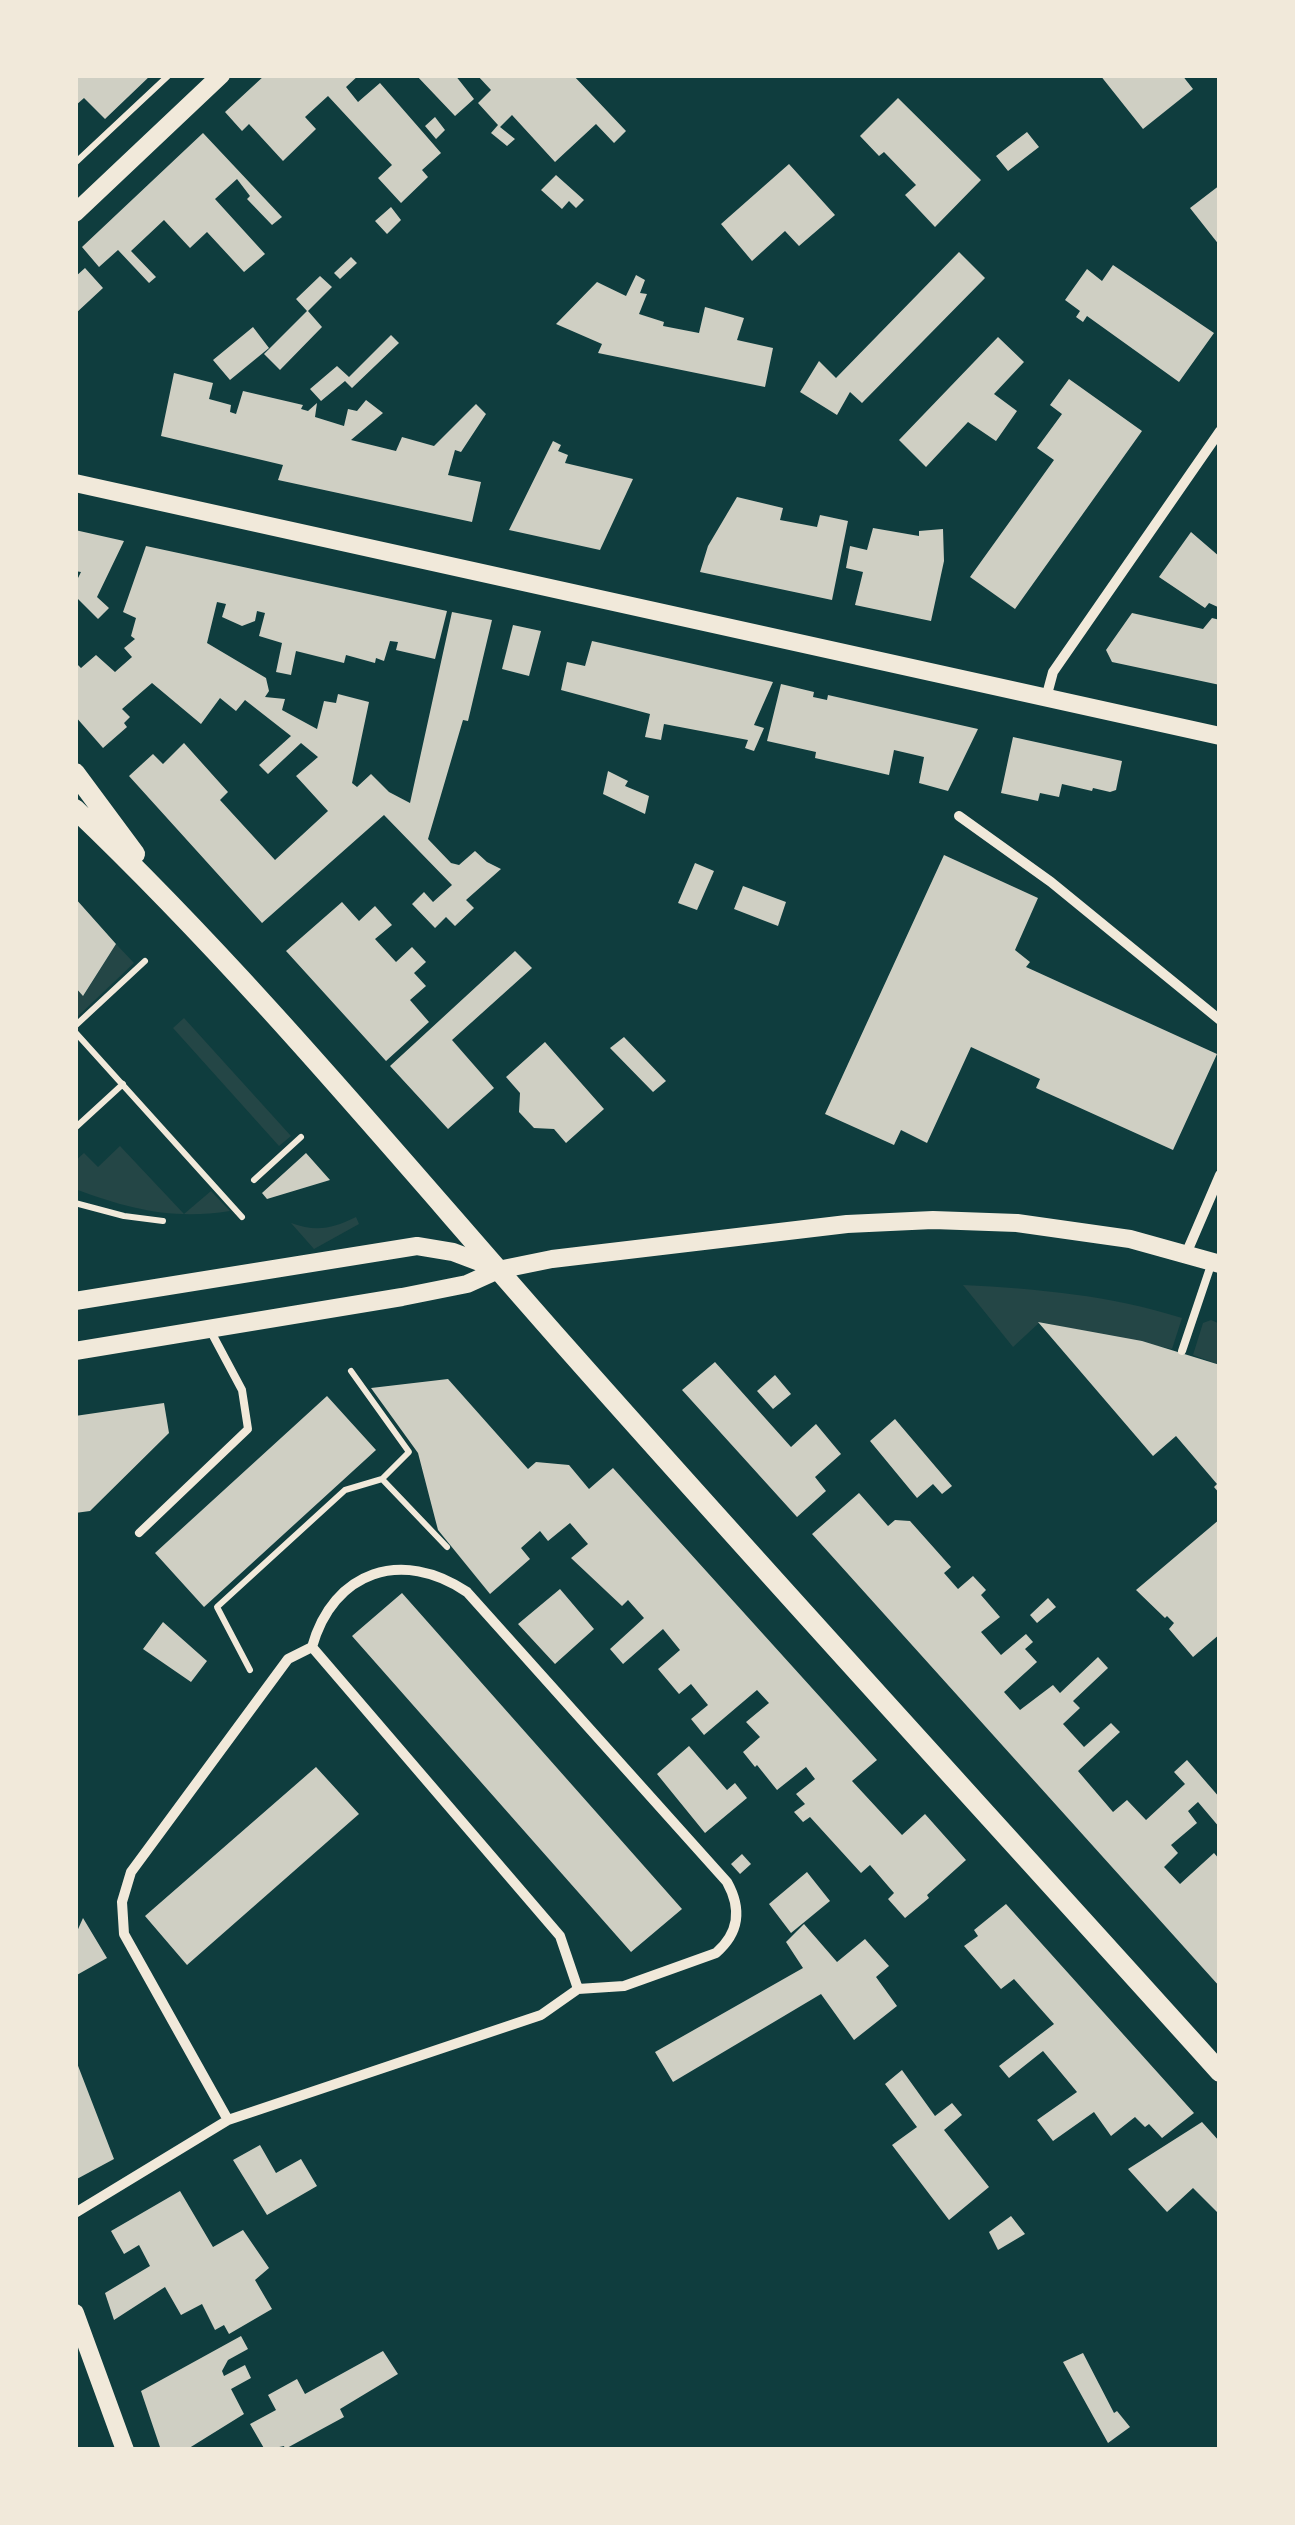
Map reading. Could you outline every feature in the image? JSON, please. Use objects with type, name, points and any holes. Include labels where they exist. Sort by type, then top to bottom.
[{"type":"main road","points":[[75,773],[166,896]]},
{"type":"main road","points":[[75,810],[166,896],[1220,2072]]},
{"type":"street","points":[[75,213],[221,75]]},
{"type":"street","points":[[1046,698],[1053,672],[1220,431]]},
{"type":"street","points":[[75,482],[1220,736]]},
{"type":"street","points":[[959,816],[1051,882],[1220,1020]]},
{"type":"street","points":[[1186,1254],[1220,1175]]},
{"type":"street","points":[[75,1351],[467,1284],[498,1270],[652,1246],[904,1220],[989,1221],[1074,1230],[1216,1263]]},
{"type":"street","points":[[75,1301],[417,1246],[453,1252],[498,1270]]},
{"type":"street","points":[[75,2213],[228,2120],[541,2015],[578,1990],[624,1986],[716,1953],[726,1944],[737,1918],[737,1905],[727,1882],[468,1592],[451,1581],[413,1569],[372,1574],[333,1602],[319,1623],[312,1648]]},
{"type":"street","points":[[312,1648],[560,1936],[578,1990]]},
{"type":"street","points":[[228,2120],[124,1934],[122,1902],[131,1872],[288,1658],[312,1648]]},
{"type":"street","points":[[75,2313],[126,2450]]},
{"type":"lane","points":[[1182,1351],[1216,1263]]},
{"type":"lane","points":[[139,1534],[248,1429],[242,1390],[210,1330]]},
{"type":"path","points":[[75,163],[169,75]]},
{"type":"path","points":[[145,961],[75,1029],[242,1217]]},
{"type":"path","points":[[75,1128],[123,1084]]},
{"type":"path","points":[[254,1180],[301,1137]]},
{"type":"path","points":[[75,1203],[124,1216],[163,1220]]},
{"type":"path","points":[[251,1672],[217,1607],[345,1490],[382,1479],[409,1452],[351,1371]]},
{"type":"path","points":[[382,1479],[448,1547]]},
{"type":"shaded area","points":[[116,944],[134,963],[75,1019],[75,992],[84,995]]},
{"type":"shaded area","points":[[184,1018],[291,1136],[279,1146],[173,1028]]},
{"type":"shaded area","points":[[120,1146],[184,1214],[132,1207],[75,1189],[75,1161],[84,1153],[98,1167]]},
{"type":"shaded area","points":[[211,1191],[230,1211],[209,1213],[184,1214]]},
{"type":"shaded area","points":[[356,1217],[359,1224],[314,1249],[291,1223],[324,1228]]},
{"type":"shaded area","points":[[963,1285],[1074,1294],[1182,1318],[1172,1349],[1040,1322],[1013,1347]]},
{"type":"shaded area","points":[[1211,1320],[1220,1324],[1220,1365],[1193,1355],[1203,1323]]},
{"type":"building","points":[[75,75],[151,75],[105,119],[84,98],[75,106]]},
{"type":"building","points":[[265,75],[359,75],[346,87],[358,102],[380,83],[441,153],[422,170],[428,177],[401,203],[378,178],[392,165],[328,96],[305,117],[316,129],[283,161],[249,124],[242,131],[225,112]]},
{"type":"building","points":[[416,75],[455,75],[474,99],[455,116]]},
{"type":"building","points":[[477,75],[573,75],[626,131],[614,143],[596,124],[555,162],[512,115],[500,127],[515,139],[507,146],[491,133],[498,125],[478,103],[491,90]]},
{"type":"building","points":[[1100,75],[1182,75],[1193,89],[1143,129]]},
{"type":"building","points":[[898,98],[981,180],[935,227],[905,195],[916,185],[884,152],[879,156],[860,136]]},
{"type":"building","points":[[435,117],[445,130],[436,139],[425,126]]},
{"type":"building","points":[[1027,132],[1039,147],[1008,171],[996,156]]},
{"type":"building","points":[[203,133],[282,217],[272,225],[247,199],[250,196],[237,179],[215,199],[265,254],[244,272],[207,232],[190,248],[164,220],[131,251],[156,277],[149,283],[118,250],[99,267],[82,247]]},
{"type":"building","points":[[789,164],[835,215],[799,246],[785,231],[752,261],[721,224]]},
{"type":"building","points":[[556,175],[584,200],[576,208],[569,201],[562,209],[541,190]]},
{"type":"building","points":[[1220,185],[1220,246],[1190,208]]},
{"type":"building","points":[[391,207],[401,220],[387,234],[375,221]]},
{"type":"building","points":[[959,252],[985,278],[862,403],[850,392],[837,415],[800,392],[819,361],[836,378]]},
{"type":"building","points":[[351,257],[357,263],[340,279],[334,273]]},
{"type":"building","points":[[1113,265],[1214,333],[1179,382],[1087,316],[1083,322],[1076,317],[1080,311],[1065,300],[1087,269],[1102,281]]},
{"type":"building","points":[[85,268],[103,288],[75,314],[75,277]]},
{"type":"building","points":[[636,275],[645,280],[640,293],[647,294],[639,314],[664,322],[663,326],[699,333],[705,307],[744,318],[737,340],[773,348],[765,387],[598,353],[602,344],[556,324],[597,282],[626,296]]},
{"type":"building","points":[[320,276],[332,287],[308,311],[322,327],[280,370],[264,354],[307,311],[296,299]]},
{"type":"building","points":[[253,327],[269,348],[230,380],[213,360]]},
{"type":"building","points":[[391,335],[399,343],[352,388],[345,381],[321,401],[310,389],[337,366],[349,377]]},
{"type":"building","points":[[998,337],[1024,362],[994,394],[1017,411],[996,441],[968,422],[926,467],[899,440]]},
{"type":"building","points":[[174,373],[213,383],[209,399],[231,405],[230,412],[236,414],[243,391],[303,405],[301,409],[308,411],[317,403],[315,417],[344,426],[348,409],[357,411],[366,400],[383,413],[351,440],[396,451],[402,437],[434,446],[476,404],[486,414],[461,452],[455,450],[448,475],[481,482],[472,522],[278,480],[283,465],[161,436]]},
{"type":"building","points":[[1069,379],[1142,431],[1015,609],[970,577],[1054,460],[1037,448],[1062,414],[1050,405]]},
{"type":"building","points":[[553,441],[561,445],[558,451],[568,455],[565,463],[633,479],[600,550],[509,530]]},
{"type":"building","points":[[737,497],[783,508],[780,520],[817,527],[820,515],[848,521],[832,600],[700,572],[708,546]]},
{"type":"building","points":[[873,528],[919,536],[919,531],[943,529],[944,561],[931,621],[855,605],[863,572],[846,568],[850,546],[867,550]]},
{"type":"building","points":[[75,530],[124,541],[97,597],[109,608],[98,619],[75,596],[81,572],[75,571]]},
{"type":"building","points":[[1191,532],[1220,557],[1220,608],[1209,603],[1205,608],[1159,577]]},
{"type":"building","points":[[146,546],[447,611],[435,659],[396,650],[398,642],[390,641],[384,661],[376,658],[375,663],[346,655],[344,663],[296,651],[291,675],[276,672],[282,643],[259,636],[265,613],[257,611],[255,621],[242,626],[222,617],[226,604],[217,602],[207,643],[266,678],[269,691],[265,697],[285,699],[282,710],[317,729],[324,701],[336,703],[338,694],[369,702],[352,783],[357,787],[371,774],[389,792],[410,803],[452,612],[492,620],[468,721],[463,720],[428,839],[451,863],[459,865],[475,851],[501,869],[466,900],[474,908],[455,926],[446,917],[435,928],[412,904],[424,892],[433,902],[452,885],[384,815],[262,923],[129,776],[153,754],[163,764],[184,743],[228,792],[220,800],[275,860],[328,811],[296,776],[318,757],[301,743],[268,774],[259,765],[291,736],[245,700],[236,711],[220,698],[201,724],[152,683],[122,709],[130,717],[124,723],[127,727],[103,748],[75,716],[75,662],[81,668],[96,655],[115,672],[132,657],[124,648],[135,639],[131,636],[136,618],[123,612]]},
{"type":"building","points":[[1132,613],[1203,629],[1212,618],[1220,620],[1220,685],[1112,662],[1106,650]]},
{"type":"building","points":[[513,625],[541,631],[529,676],[502,669]]},
{"type":"building","points":[[592,641],[773,682],[754,725],[764,728],[754,751],[745,748],[748,740],[664,724],[661,740],[645,737],[650,714],[561,690],[567,662],[585,666]]},
{"type":"building","points":[[781,684],[814,692],[813,697],[827,700],[828,695],[978,729],[948,791],[919,783],[924,757],[894,750],[889,775],[815,758],[816,752],[767,741]]},
{"type":"building","points":[[1013,737],[1122,761],[1116,790],[1092,791],[1062,784],[1059,797],[1040,793],[1038,801],[1001,793]]},
{"type":"building","points":[[608,771],[628,781],[625,786],[649,796],[645,814],[603,794]]},
{"type":"building","points":[[944,855],[1038,898],[1015,950],[1030,962],[1026,967],[1217,1054],[1173,1150],[1036,1088],[1040,1079],[971,1047],[927,1143],[901,1130],[894,1145],[825,1114]]},
{"type":"building","points":[[695,863],[714,871],[697,910],[678,903]]},
{"type":"building","points":[[743,886],[786,902],[778,926],[734,909]]},
{"type":"building","points":[[75,898],[116,944],[83,996],[75,987]]},
{"type":"building","points":[[342,902],[359,921],[375,906],[392,925],[375,939],[396,962],[412,947],[426,962],[414,973],[426,986],[410,1000],[429,1022],[386,1061],[286,951]]},
{"type":"building","points":[[515,951],[532,968],[452,1040],[494,1088],[448,1129],[390,1066]]},
{"type":"building","points":[[624,1037],[666,1081],[653,1092],[610,1048]]},
{"type":"building","points":[[545,1042],[604,1109],[566,1143],[554,1129],[534,1128],[519,1112],[520,1093],[506,1077]]},
{"type":"building","points":[[306,1153],[330,1180],[267,1199],[262,1193]]},
{"type":"building","points":[[1038,1322],[1142,1341],[1220,1365],[1220,1494],[1214,1487],[1217,1484],[1176,1436],[1153,1456]]},
{"type":"building","points":[[715,1362],[791,1447],[816,1424],[841,1454],[815,1477],[826,1491],[797,1517],[682,1390]]},
{"type":"building","points":[[775,1375],[791,1394],[773,1409],[757,1391]]},
{"type":"building","points":[[448,1379],[528,1469],[536,1462],[569,1465],[589,1489],[613,1468],[877,1760],[852,1781],[902,1835],[925,1814],[966,1860],[927,1895],[929,1898],[905,1918],[888,1899],[894,1893],[870,1865],[861,1873],[810,1817],[803,1822],[794,1812],[805,1804],[796,1794],[815,1779],[806,1767],[777,1790],[755,1767],[743,1752],[760,1737],[746,1722],[769,1703],[757,1690],[704,1735],[691,1719],[708,1705],[691,1684],[679,1694],[658,1669],[680,1650],[663,1629],[623,1664],[610,1649],[644,1618],[628,1600],[622,1606],[571,1558],[588,1544],[570,1523],[548,1541],[540,1531],[521,1548],[530,1559],[490,1594],[438,1530],[418,1453],[371,1388]]},
{"type":"building","points":[[327,1396],[376,1450],[204,1607],[155,1553]]},
{"type":"building","points":[[164,1403],[169,1433],[90,1511],[75,1513],[75,1416]]},
{"type":"building","points":[[895,1419],[952,1486],[942,1494],[933,1484],[917,1498],[870,1441]]},
{"type":"building","points":[[859,1493],[888,1526],[895,1520],[910,1521],[951,1567],[944,1573],[958,1589],[973,1576],[986,1590],[981,1595],[1000,1617],[981,1632],[1001,1655],[1026,1634],[1033,1642],[1025,1649],[1037,1662],[1004,1692],[1020,1710],[1053,1685],[1060,1693],[1098,1657],[1108,1668],[1073,1701],[1080,1708],[1063,1724],[1084,1747],[1111,1723],[1120,1732],[1078,1771],[1113,1812],[1127,1800],[1146,1820],[1185,1784],[1174,1772],[1187,1760],[1220,1798],[1220,1828],[1198,1802],[1188,1811],[1197,1823],[1171,1845],[1178,1853],[1164,1867],[1180,1884],[1214,1853],[1220,1860],[1220,1987],[812,1534]]},
{"type":"building","points":[[1220,1519],[1220,1634],[1193,1657],[1169,1629],[1174,1623],[1136,1590]]},
{"type":"building","points":[[560,1589],[594,1629],[555,1664],[518,1624]]},
{"type":"building","points":[[402,1593],[682,1909],[631,1952],[352,1636]]},
{"type":"building","points":[[1048,1598],[1056,1607],[1037,1623],[1030,1615]]},
{"type":"building","points":[[163,1622],[207,1661],[191,1682],[143,1649]]},
{"type":"building","points":[[689,1746],[727,1790],[735,1783],[747,1798],[705,1833],[657,1774]]},
{"type":"building","points":[[316,1767],[359,1814],[187,1965],[145,1916]]},
{"type":"building","points":[[742,1854],[751,1864],[740,1874],[731,1864]]},
{"type":"building","points":[[807,1872],[830,1901],[791,1933],[769,1904]]},
{"type":"building","points":[[1006,1904],[1194,2113],[1162,2138],[1149,2124],[1145,2127],[1135,2117],[1111,2136],[1094,2112],[1053,2141],[1037,2120],[1077,2092],[1043,2051],[1009,2078],[999,2066],[1054,2024],[1014,1979],[1001,1989],[964,1946],[978,1936],[974,1930]]},
{"type":"building","points":[[83,1918],[107,1958],[75,1976],[75,1936]]},
{"type":"building","points":[[804,1924],[837,1962],[865,1939],[889,1966],[876,1977],[897,2006],[854,2040],[821,1994],[673,2082],[655,2052],[803,1968],[786,1942]]},
{"type":"building","points":[[75,2058],[114,2159],[75,2180]]},
{"type":"building","points":[[902,2070],[935,2116],[952,2103],[962,2115],[944,2130],[989,2187],[949,2220],[892,2145],[917,2127],[885,2084]]},
{"type":"building","points":[[1202,2122],[1220,2142],[1220,2215],[1193,2188],[1167,2212],[1128,2169]]},
{"type":"building","points":[[260,2145],[276,2173],[301,2159],[317,2186],[267,2215],[233,2160]]},
{"type":"building","points":[[180,2191],[213,2247],[243,2230],[269,2268],[255,2280],[272,2309],[229,2334],[224,2325],[215,2330],[202,2304],[181,2315],[165,2287],[114,2320],[105,2293],[150,2266],[139,2245],[124,2254],[111,2231]]},
{"type":"building","points":[[1011,2216],[1025,2234],[998,2250],[989,2232]]},
{"type":"building","points":[[241,2336],[248,2349],[228,2360],[222,2371],[224,2376],[245,2365],[251,2378],[231,2389],[244,2414],[186,2450],[161,2450],[141,2391]]},
{"type":"building","points":[[383,2351],[398,2374],[340,2409],[344,2417],[285,2449],[284,2446],[265,2450],[250,2424],[276,2410],[268,2395],[297,2379],[305,2394]]},
{"type":"building","points":[[1083,2353],[1114,2413],[1117,2411],[1130,2427],[1108,2443],[1063,2362]]}]
